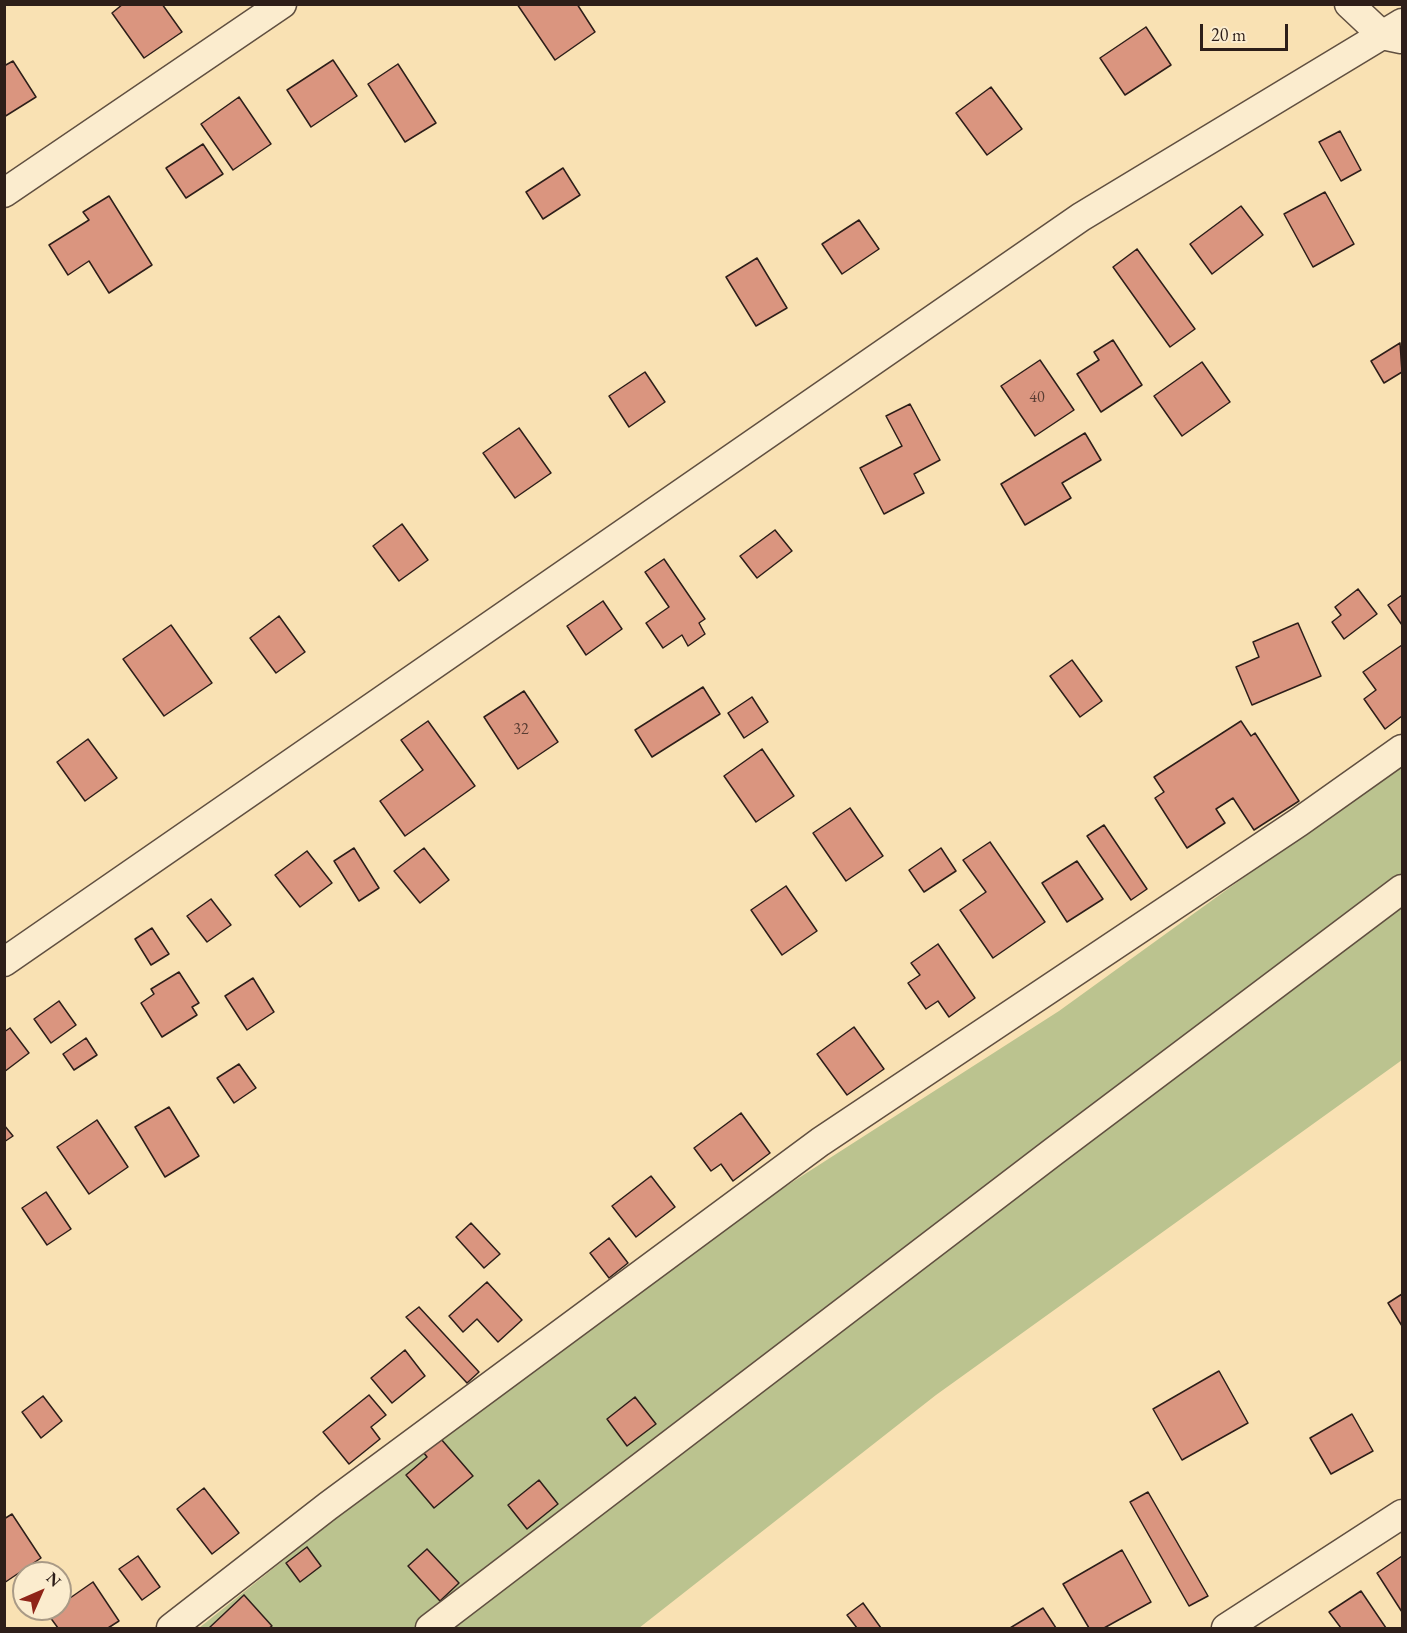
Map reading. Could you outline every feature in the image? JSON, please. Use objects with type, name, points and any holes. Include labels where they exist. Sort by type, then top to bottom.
[{"type":"street","points":[[4,193],[282,4]]},
{"type":"street","points":[[4,962],[1082,217],[1396,32],[1349,4]]},
{"type":"street","points":[[171,1629],[328,1506],[820,1142],[1290,828],[1402,749]]},
{"type":"street","points":[[430,1629],[1053,1152],[1402,889]]},
{"type":"street","points":[[1226,1629],[1402,1514]]},
{"type":"green space","points":[[1402,763],[1402,1060],[936,1395],[639,1628],[199,1628],[351,1506],[741,1215],[1059,1011]]},
{"type":"building","points":[[123,4],[162,4],[182,32],[144,58],[112,13]]},
{"type":"building","points":[[517,4],[577,4],[595,32],[555,60]]},
{"type":"building","points":[[1146,27],[1171,65],[1125,95],[1100,58]]},
{"type":"building","points":[[333,60],[357,96],[311,127],[287,90]]},
{"type":"building","points":[[13,61],[36,97],[4,117],[4,66]]},
{"type":"building","points":[[398,64],[436,123],[405,142],[368,84]]},
{"type":"building","points":[[991,87],[1022,129],[987,155],[956,113]]},
{"type":"building","points":[[239,97],[271,144],[233,170],[201,124]]},
{"type":"building","points":[[1340,131],[1361,170],[1341,181],[1319,142]]},
{"type":"building","points":[[203,144],[223,174],[186,198],[166,168]]},
{"type":"building","points":[[563,168],[580,195],[543,219],[526,192]]},
{"type":"building","points":[[1325,192],[1354,244],[1313,267],[1284,214]]},
{"type":"building","points":[[109,196],[152,265],[109,293],[89,261],[68,275],[49,245],[89,220],[83,212]]},
{"type":"building","points":[[1241,206],[1263,235],[1212,274],[1190,244]]},
{"type":"building","points":[[859,220],[879,249],[842,274],[822,244]]},
{"type":"building","points":[[1137,249],[1195,329],[1170,347],[1113,267]]},
{"type":"building","points":[[757,258],[787,308],[756,326],[726,277]]},
{"type":"building","points":[[1113,340],[1142,385],[1101,412],[1077,374],[1099,360],[1094,352]]},
{"type":"building","points":[[1400,343],[1402,372],[1384,383],[1371,361]]},
{"type":"building","points":[[1040,360],[1074,410],[1035,436],[1001,386]]},
{"type":"building","points":[[1202,362],[1230,402],[1182,436],[1154,396]]},
{"type":"building","points":[[645,372],[665,402],[629,427],[609,396]]},
{"type":"building","points":[[910,404],[940,460],[914,474],[924,493],[884,514],[860,468],[902,446],[886,416]]},
{"type":"building","points":[[519,428],[551,473],[515,498],[483,453]]},
{"type":"building","points":[[1085,433],[1101,460],[1062,483],[1071,498],[1025,525],[1001,484]]},
{"type":"building","points":[[402,524],[428,560],[399,581],[373,546]]},
{"type":"building","points":[[775,530],[792,551],[757,578],[740,556]]},
{"type":"building","points":[[664,559],[705,619],[699,623],[705,634],[688,646],[682,635],[663,648],[646,623],[669,607],[645,572]]},
{"type":"building","points":[[1358,589],[1377,614],[1344,639],[1332,622],[1341,615],[1335,607]]},
{"type":"building","points":[[1402,595],[1402,625],[1388,605]]},
{"type":"building","points":[[603,601],[622,629],[586,655],[567,626]]},
{"type":"building","points":[[279,616],[305,652],[276,673],[250,638]]},
{"type":"building","points":[[1298,623],[1321,676],[1252,705],[1236,667],[1259,657],[1253,642]]},
{"type":"building","points":[[171,625],[212,683],[164,716],[123,659]]},
{"type":"building","points":[[1402,645],[1402,716],[1385,729],[1364,699],[1376,690],[1363,672]]},
{"type":"building","points":[[1072,660],[1102,701],[1080,717],[1050,676]]},
{"type":"building","points":[[703,687],[720,714],[652,757],[635,730]]},
{"type":"building","points":[[524,691],[558,742],[518,769],[484,717]]},
{"type":"building","points":[[752,697],[768,722],[744,738],[728,713]]},
{"type":"building","points":[[428,721],[475,786],[405,836],[380,801],[423,770],[401,740]]},
{"type":"building","points":[[1241,721],[1251,736],[1255,733],[1299,801],[1254,830],[1233,798],[1216,809],[1225,823],[1187,848],[1155,798],[1164,792],[1154,777]]},
{"type":"building","points":[[88,739],[117,778],[85,801],[57,762]]},
{"type":"building","points":[[762,749],[794,796],[756,822],[724,776]]},
{"type":"building","points":[[850,808],[883,856],[846,881],[813,833]]},
{"type":"building","points":[[1104,825],[1147,889],[1131,900],[1087,836]]},
{"type":"building","points":[[990,842],[1045,922],[993,958],[960,910],[986,892],[963,860]]},
{"type":"building","points":[[354,848],[379,888],[359,901],[334,861]]},
{"type":"building","points":[[424,848],[449,880],[420,903],[394,871]]},
{"type":"building","points":[[941,848],[956,871],[924,892],[909,870]]},
{"type":"building","points":[[307,851],[332,883],[300,907],[275,875]]},
{"type":"building","points":[[1077,861],[1103,899],[1067,922],[1042,883]]},
{"type":"building","points":[[786,886],[817,931],[782,955],[751,910]]},
{"type":"building","points":[[211,899],[231,925],[207,942],[187,916]]},
{"type":"building","points":[[152,928],[169,954],[151,965],[135,939]]},
{"type":"building","points":[[938,944],[975,998],[949,1017],[938,1001],[926,1009],[908,983],[920,975],[911,963]]},
{"type":"building","points":[[179,972],[199,1003],[192,1007],[197,1015],[162,1037],[141,1003],[154,994],[151,989]]},
{"type":"building","points":[[253,978],[274,1012],[247,1030],[225,996]]},
{"type":"building","points":[[59,1001],[76,1025],[51,1043],[34,1019]]},
{"type":"building","points":[[854,1027],[884,1069],[847,1095],[817,1054]]},
{"type":"building","points":[[10,1028],[29,1053],[4,1072],[4,1032]]},
{"type":"building","points":[[86,1038],[97,1055],[74,1070],[63,1054]]},
{"type":"building","points":[[239,1064],[256,1088],[234,1103],[217,1078]]},
{"type":"building","points":[[169,1107],[199,1156],[165,1177],[135,1127]]},
{"type":"building","points":[[741,1113],[770,1153],[733,1181],[721,1164],[711,1171],[694,1148]]},
{"type":"building","points":[[97,1120],[128,1167],[89,1194],[57,1147]]},
{"type":"building","points":[[4,1125],[13,1136],[4,1142]]},
{"type":"building","points":[[651,1176],[675,1207],[636,1237],[612,1206]]},
{"type":"building","points":[[46,1192],[71,1229],[47,1245],[22,1208]]},
{"type":"building","points":[[471,1223],[500,1254],[484,1268],[456,1237]]},
{"type":"building","points":[[609,1238],[628,1263],[609,1278],[590,1253]]},
{"type":"building","points":[[487,1282],[522,1320],[498,1342],[477,1319],[463,1332],[449,1316]]},
{"type":"building","points":[[1402,1294],[1402,1326],[1388,1303]]},
{"type":"building","points":[[419,1307],[479,1372],[467,1383],[406,1317]]},
{"type":"building","points":[[405,1350],[425,1376],[392,1403],[371,1378]]},
{"type":"building","points":[[1219,1371],[1248,1423],[1182,1460],[1153,1409]]},
{"type":"building","points":[[369,1395],[386,1415],[371,1427],[380,1439],[349,1464],[323,1432]]},
{"type":"building","points":[[43,1396],[62,1421],[41,1438],[22,1412]]},
{"type":"building","points":[[635,1397],[656,1424],[627,1446],[607,1419]]},
{"type":"building","points":[[1352,1414],[1373,1451],[1331,1474],[1310,1438]]},
{"type":"building","points":[[441,1439],[473,1476],[434,1508],[406,1475],[427,1457],[424,1453]]},
{"type":"building","points":[[539,1480],[558,1504],[527,1529],[508,1505]]},
{"type":"building","points":[[204,1488],[239,1533],[212,1554],[177,1509]]},
{"type":"building","points":[[1148,1492],[1208,1596],[1189,1606],[1130,1502]]},
{"type":"building","points":[[12,1514],[41,1558],[37,1561],[12,1561],[12,1578],[4,1583],[4,1519]]},
{"type":"building","points":[[307,1547],[321,1566],[300,1582],[286,1563]]},
{"type":"building","points":[[427,1549],[459,1583],[440,1601],[408,1566]]},
{"type":"building","points":[[1122,1550],[1151,1602],[1104,1628],[1089,1628],[1063,1584]]},
{"type":"building","points":[[138,1556],[160,1587],[142,1600],[119,1569]]},
{"type":"building","points":[[1402,1556],[1402,1612],[1377,1573]]},
{"type":"building","points":[[93,1582],[119,1621],[108,1628],[58,1628],[53,1621],[72,1621],[72,1597]]},
{"type":"building","points":[[1361,1591],[1386,1628],[1341,1628],[1329,1612]]},
{"type":"building","points":[[244,1595],[272,1626],[269,1628],[209,1628]]},
{"type":"building","points":[[863,1603],[881,1628],[857,1628],[847,1615]]},
{"type":"building","points":[[1043,1608],[1056,1628],[1010,1628]]}]
